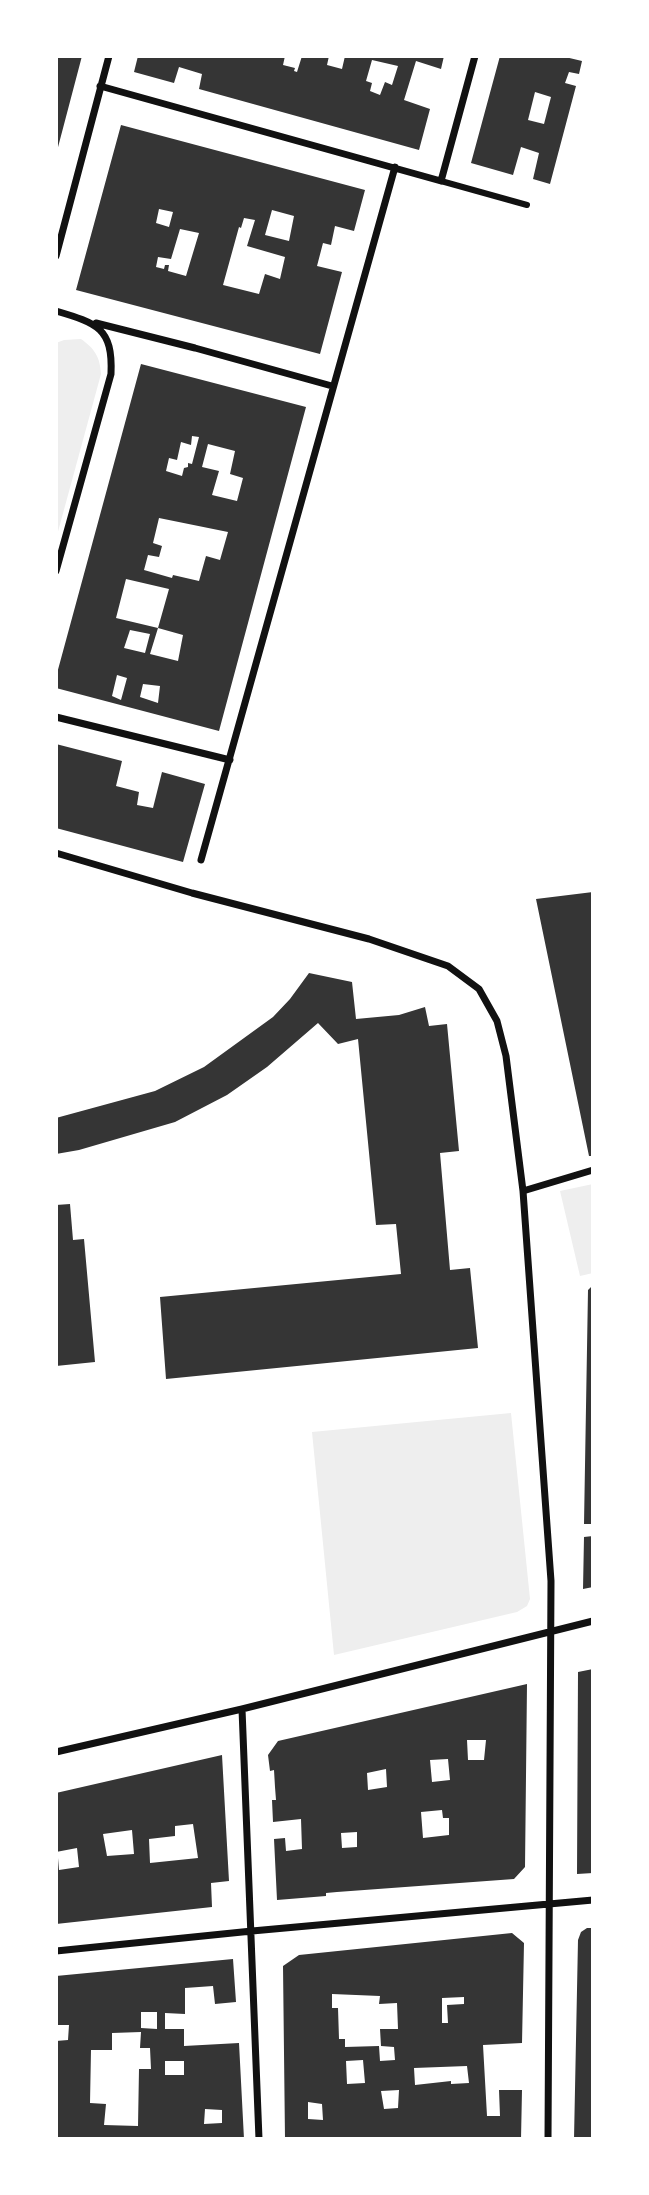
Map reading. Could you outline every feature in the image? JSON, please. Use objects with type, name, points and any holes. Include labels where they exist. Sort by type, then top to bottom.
[{"type":"street","points":[[56,256],[109,56]]},
{"type":"street","points":[[441,181],[475,56]]},
{"type":"street","points":[[100,86],[527,205]]},
{"type":"street","points":[[201,860],[395,167]]},
{"type":"street","points":[[56,311],[332,387]]},
{"type":"street","points":[[56,571],[111,374],[112,353],[107,339],[101,329],[92,322]]},
{"type":"street","points":[[56,717],[230,760]]},
{"type":"street","points":[[56,853],[192,893],[369,939],[448,966],[479,989],[496,1021],[506,1056],[523,1191],[551,1581],[548,2139]]},
{"type":"street","points":[[523,1191],[593,1170]]},
{"type":"street","points":[[56,1752],[242,1709],[593,1621]]},
{"type":"street","points":[[242,1709],[259,2139]]},
{"type":"street","points":[[56,1951],[549,1902],[593,1900]]},
{"type":"shaded area","points":[[81,339],[96,354],[101,374],[56,539],[56,343]]},
{"type":"shaded area","points":[[593,1184],[593,1273],[580,1276],[560,1191]]},
{"type":"shaded area","points":[[511,1413],[530,1599],[527,1606],[517,1612],[334,1655],[312,1432]]},
{"type":"building","points":[[56,56],[82,56],[57,151],[56,151]]},
{"type":"building","points":[[138,56],[285,56],[283,65],[295,68],[294,71],[297,72],[302,56],[329,56],[327,65],[342,69],[345,56],[444,56],[441,69],[416,61],[404,100],[430,109],[419,150],[199,89],[202,74],[179,67],[174,83],[134,72]],"holes":[[[372,60],[398,66],[392,85],[385,82],[380,95],[370,91],[372,83],[366,81]]]},
{"type":"building","points":[[500,56],[561,56],[582,61],[579,74],[569,72],[565,83],[576,86],[550,184],[533,179],[539,153],[521,147],[513,175],[471,163]],"holes":[[[535,92],[551,97],[544,124],[528,120]]]},
{"type":"building","points":[[121,125],[365,190],[354,231],[335,226],[331,245],[323,243],[317,266],[342,272],[320,354],[76,290]],"holes":[[[159,209],[173,212],[169,227],[156,223]],[[272,210],[294,216],[289,241],[265,235]],[[244,218],[255,220],[247,246],[285,257],[280,279],[265,274],[259,294],[223,285],[239,227],[241,228]],[[180,229],[199,233],[186,276],[168,271],[169,265],[165,265],[164,269],[156,267],[158,257],[171,259]]]},
{"type":"building","points":[[141,364],[306,407],[219,731],[56,688],[56,677]],"holes":[[[192,436],[199,437],[192,464],[188,463],[182,476],[166,471],[169,458],[177,460],[181,442],[191,445]],[[208,444],[235,451],[230,474],[243,478],[237,501],[212,495],[219,471],[202,467]],[[159,518],[228,532],[220,560],[206,556],[199,581],[173,575],[172,578],[144,570],[148,555],[159,557],[162,546],[153,543]],[[126,579],[169,589],[158,628],[116,618]],[[158,628],[183,635],[178,661],[150,654]],[[130,630],[150,634],[145,653],[124,648]],[[117,675],[127,678],[121,700],[112,696]],[[143,684],[160,686],[158,703],[140,697]]]},
{"type":"building","points":[[56,744],[122,761],[116,786],[139,792],[137,805],[153,808],[162,772],[205,784],[183,862],[56,828]]},
{"type":"building","points":[[593,892],[593,1156],[589,1156],[536,899]]},
{"type":"building","points":[[309,973],[352,982],[356,1019],[399,1015],[425,1007],[429,1026],[447,1024],[459,1151],[440,1153],[450,1270],[470,1268],[478,1348],[166,1379],[160,1297],[401,1274],[396,1224],[376,1225],[358,1039],[338,1044],[318,1023],[267,1067],[227,1095],[175,1122],[79,1150],[56,1154],[56,1118],[155,1091],[204,1067],[273,1017]]},
{"type":"building","points":[[70,1204],[73,1240],[84,1239],[95,1362],[56,1366],[56,1205]]},
{"type":"building","points":[[593,1285],[593,1524],[584,1524],[588,1290]]},
{"type":"building","points":[[593,1536],[593,1587],[583,1589],[584,1537]]},
{"type":"building","points":[[593,1669],[593,1873],[577,1874],[578,1672]]},
{"type":"building","points":[[527,1684],[525,1867],[514,1879],[337,1892],[326,1893],[326,1896],[277,1900],[274,1839],[285,1838],[286,1851],[302,1849],[301,1819],[273,1822],[272,1800],[276,1800],[274,1770],[270,1771],[268,1755],[278,1741]],"holes":[[[467,1740],[486,1740],[484,1760],[468,1760]],[[448,1759],[450,1780],[432,1782],[430,1760]],[[386,1769],[387,1787],[368,1790],[367,1773]],[[442,1810],[443,1818],[449,1818],[449,1835],[423,1838],[421,1812]],[[357,1832],[357,1847],[342,1848],[341,1833]]]},
{"type":"building","points":[[222,1755],[229,1881],[211,1883],[212,1907],[56,1924],[56,1858],[59,1870],[79,1867],[77,1848],[56,1852],[56,1793]],"holes":[[[193,1824],[198,1858],[150,1863],[149,1839],[175,1836],[175,1826]],[[132,1830],[134,1854],[107,1856],[103,1834]]]},
{"type":"building","points":[[593,1928],[593,2139],[574,2139],[578,1940],[581,1932]]},
{"type":"building","points":[[512,1933],[524,1943],[522,2043],[483,2045],[487,2116],[500,2116],[499,2090],[522,2090],[521,2139],[285,2139],[283,1966],[299,1955]],"holes":[[[332,1994],[380,1996],[379,2004],[397,2003],[398,2029],[380,2029],[381,2046],[394,2047],[395,2060],[380,2061],[379,2046],[345,2047],[345,2039],[339,2039],[338,2008],[332,2008]],[[464,1997],[464,2004],[447,2005],[448,2023],[442,2023],[442,1998]],[[363,2060],[365,2083],[347,2084],[346,2061]],[[467,2066],[469,2083],[451,2084],[451,2081],[415,2085],[414,2068]],[[399,2090],[398,2108],[384,2109],[381,2091]],[[308,2102],[322,2104],[323,2120],[308,2119]]]},
{"type":"building","points":[[233,1959],[236,2002],[215,2004],[213,1986],[185,1988],[185,2014],[165,2013],[165,2029],[184,2029],[184,2046],[239,2043],[244,2139],[56,2139],[56,2041],[68,2040],[69,2025],[56,2025],[56,1976]],"holes":[[[141,2012],[157,2012],[157,2029],[141,2028]],[[141,2032],[140,2048],[150,2048],[151,2069],[139,2069],[138,2126],[104,2125],[106,2104],[90,2103],[91,2050],[112,2050],[112,2033]],[[165,2061],[184,2061],[184,2075],[165,2075]],[[205,2109],[222,2110],[222,2123],[204,2124]]]}]
